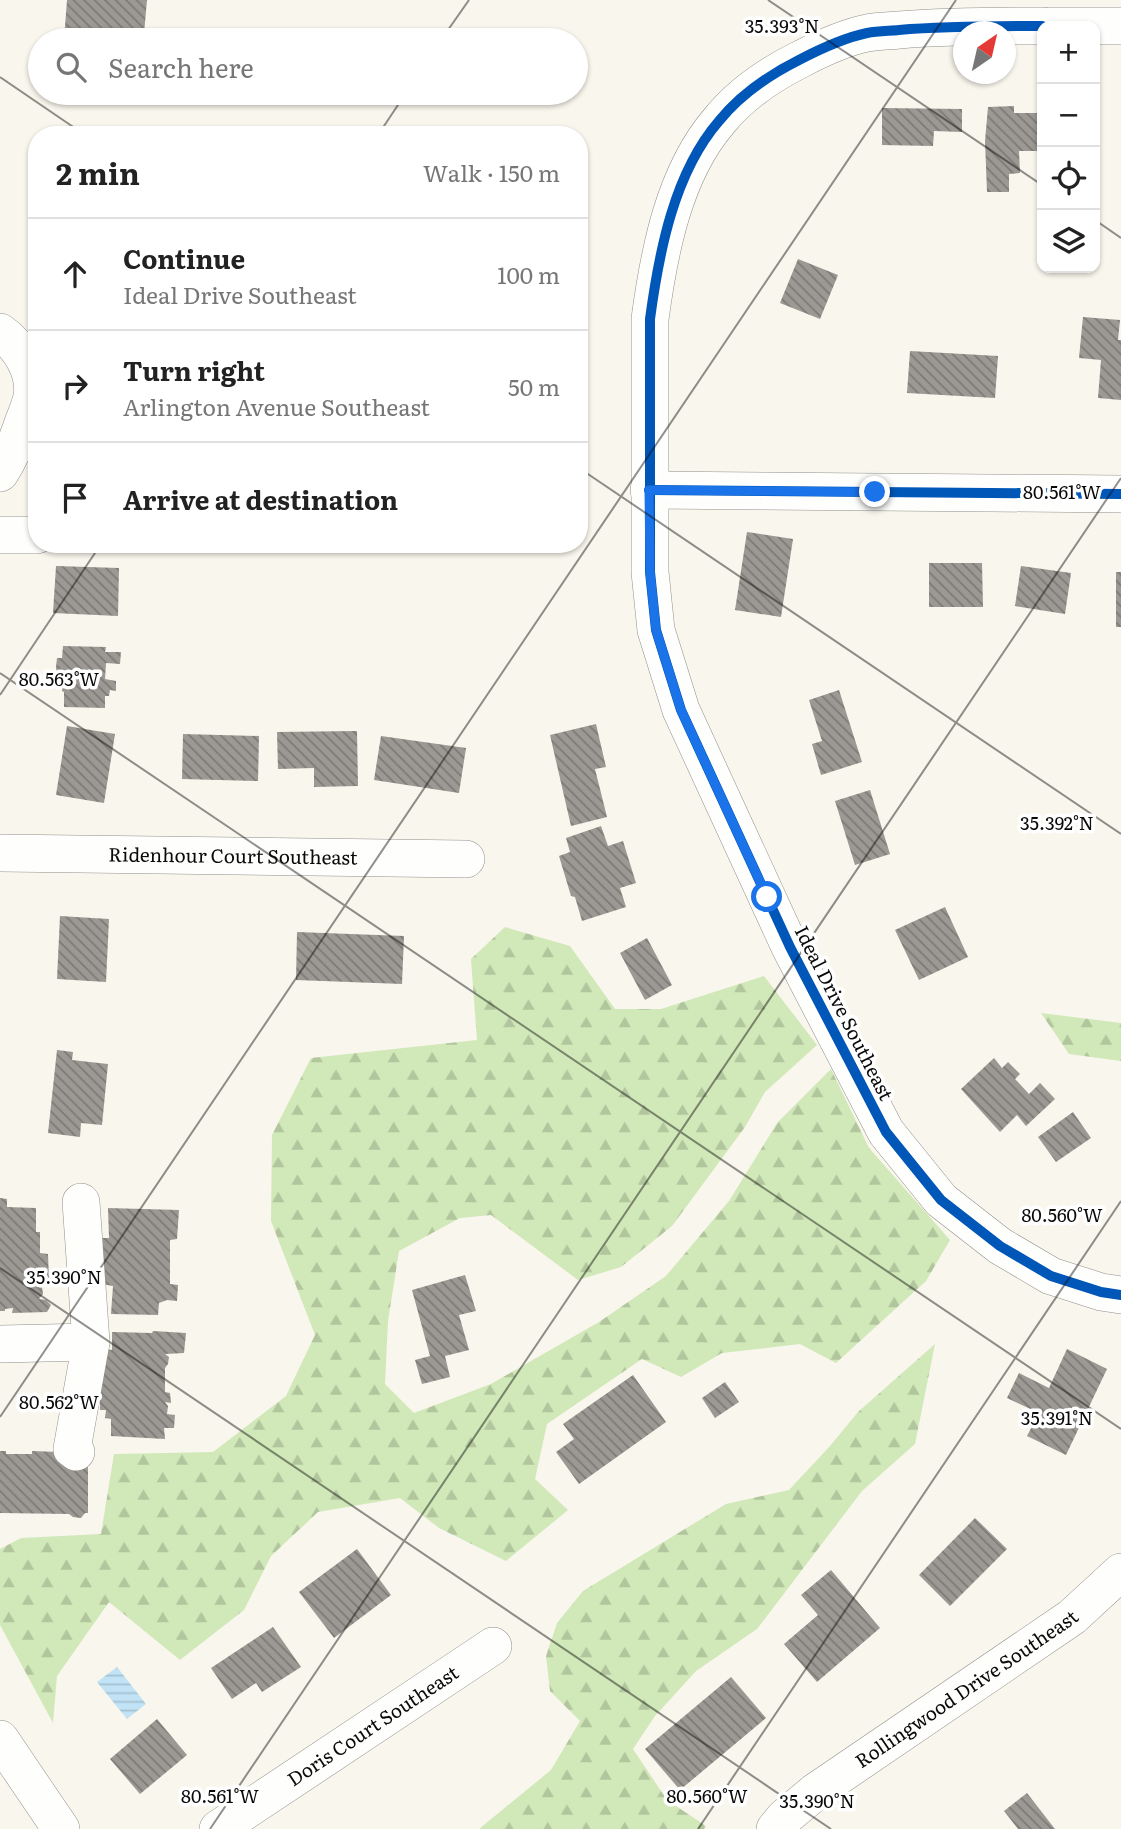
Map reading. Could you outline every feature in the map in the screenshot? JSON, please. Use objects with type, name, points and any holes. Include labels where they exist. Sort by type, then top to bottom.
[{"type":"street","name":"Ideal Drive Southeast","points":[[1037,26],[935,27],[867,33],[824,47],[783,68],[748,92],[718,121],[694,158],[673,205],[656,278],[650,318],[650,572],[656,630],[681,710],[790,947],[886,1132],[941,1200],[1000,1246],[1051,1276],[1101,1292],[1121,1295]]},
{"type":"street","points":[[1100,26],[1121,26]]},
{"type":"street","points":[[0,332],[11,340],[25,358],[28,368]]},
{"type":"street","points":[[0,473],[7,463],[28,408]]},
{"type":"street","points":[[649,490],[1121,494]]},
{"type":"street","points":[[0,535],[28,535]]},
{"type":"street","name":"Ridenhour Court Southeast","points":[[0,853],[466,859]]},
{"type":"street","points":[[76,1452],[72,1449],[91,1342],[81,1202]]},
{"type":"street","points":[[0,1344],[91,1342]]},
{"type":"street","name":"Rollingwood Drive Southeast","points":[[775,1829],[815,1792],[1072,1617],[1121,1572]]},
{"type":"street","name":"Doris Court Southeast","points":[[218,1829],[493,1646]]},
{"type":"street","points":[[0,1739],[61,1829]]},
{"type":"green space","points":[[505,927],[570,946],[615,1009],[661,1009],[764,976],[817,1045],[765,1092],[745,1127],[672,1226],[621,1267],[578,1280],[491,1215],[460,1218],[399,1251],[388,1321],[385,1384],[414,1413],[491,1384],[599,1322],[666,1276],[729,1201],[777,1123],[831,1069],[869,1148],[950,1240],[926,1281],[836,1363],[800,1344],[722,1353],[681,1377],[642,1359],[547,1424],[535,1479],[568,1510],[506,1561],[439,1528],[400,1498],[318,1512],[271,1556],[244,1610],[180,1660],[109,1602],[57,1676],[53,1723],[0,1625],[0,1549],[21,1538],[101,1534],[114,1454],[213,1452],[286,1396],[315,1335],[271,1221],[272,1135],[311,1058],[477,1040],[471,959]]},
{"type":"green space","points":[[1041,1013],[1121,1023],[1121,1061],[1069,1054]]},
{"type":"green space","points":[[935,1344],[915,1444],[862,1491],[757,1629],[696,1671],[655,1716],[633,1749],[667,1800],[706,1826],[704,1829],[479,1829],[551,1770],[580,1721],[550,1691],[546,1656],[557,1623],[583,1591],[726,1504],[789,1490],[858,1412]]},
{"type":"water","points":[[117,1667],[146,1704],[127,1719],[97,1682]]},
{"type":"building","points":[[67,0],[147,0],[145,28],[65,28]]},
{"type":"building","points":[[1014,106],[1014,113],[1037,113],[1037,151],[1019,151],[1020,173],[1009,174],[1009,192],[987,192],[985,141],[988,107]]},
{"type":"building","points":[[882,108],[962,109],[962,132],[934,131],[933,146],[882,145]]},
{"type":"building","points":[[798,259],[838,275],[820,319],[780,303]]},
{"type":"building","points":[[1083,317],[1120,320],[1118,340],[1121,340],[1121,400],[1098,398],[1101,360],[1079,358]]},
{"type":"building","points":[[910,351],[998,356],[995,398],[907,393]]},
{"type":"building","points":[[747,532],[793,539],[781,617],[735,610]]},
{"type":"building","points":[[929,563],[982,563],[983,607],[929,607]]},
{"type":"building","points":[[56,566],[119,568],[118,616],[53,613]]},
{"type":"building","points":[[1021,566],[1071,573],[1065,614],[1015,606]]},
{"type":"building","points":[[1116,572],[1121,572],[1121,627],[1116,627]]},
{"type":"building","points":[[63,646],[106,647],[105,652],[121,652],[120,664],[106,663],[105,679],[116,681],[116,691],[110,690],[109,696],[105,696],[105,708],[64,707],[62,679],[57,678],[56,667],[57,658],[62,658]]},
{"type":"building","points":[[839,690],[862,762],[821,775],[812,744],[822,741],[809,700]]},
{"type":"building","points":[[596,724],[606,767],[595,769],[607,817],[571,826],[550,735]]},
{"type":"building","points":[[67,726],[115,734],[104,803],[56,795]]},
{"type":"building","points":[[357,731],[358,786],[314,787],[314,768],[278,769],[277,732]]},
{"type":"building","points":[[183,734],[259,736],[258,781],[182,779]]},
{"type":"building","points":[[381,736],[466,748],[459,793],[374,780]]},
{"type":"building","points":[[870,790],[890,854],[855,865],[835,801]]},
{"type":"building","points":[[601,826],[608,846],[623,841],[636,883],[620,888],[626,907],[582,921],[559,856],[570,852],[566,838]]},
{"type":"building","points":[[945,907],[968,957],[919,980],[895,930]]},
{"type":"building","points":[[60,916],[109,919],[106,982],[57,979]]},
{"type":"building","points":[[297,932],[404,936],[402,984],[296,980]]},
{"type":"building","points":[[647,938],[672,985],[645,1000],[620,953]]},
{"type":"building","points":[[57,1050],[73,1052],[72,1060],[108,1064],[102,1125],[81,1123],[80,1137],[48,1133]]},
{"type":"building","points":[[994,1058],[1002,1068],[1008,1062],[1020,1074],[1015,1079],[1029,1094],[1040,1083],[1055,1099],[1026,1126],[1017,1115],[1000,1132],[961,1089]]},
{"type":"building","points":[[1073,1112],[1091,1138],[1056,1162],[1038,1137]]},
{"type":"building","points":[[0,1198],[7,1199],[7,1207],[36,1208],[36,1232],[40,1232],[40,1253],[48,1254],[49,1279],[40,1279],[39,1284],[43,1294],[39,1299],[46,1300],[51,1305],[47,1312],[12,1313],[13,1308],[0,1311]]},
{"type":"building","points":[[108,1208],[179,1210],[177,1239],[170,1240],[170,1284],[178,1285],[177,1301],[159,1303],[158,1315],[111,1314],[113,1286],[101,1284],[102,1238],[109,1238]]},
{"type":"building","points":[[465,1275],[476,1311],[459,1315],[469,1350],[445,1356],[450,1377],[422,1384],[415,1360],[430,1356],[412,1290]]},
{"type":"building","points":[[112,1332],[186,1333],[184,1353],[165,1354],[169,1357],[165,1368],[165,1392],[170,1393],[171,1403],[165,1402],[168,1406],[167,1414],[175,1415],[174,1428],[164,1428],[165,1439],[111,1436],[111,1419],[105,1418],[106,1410],[100,1410],[100,1359],[107,1349],[112,1350]]},
{"type":"building","points":[[1067,1349],[1107,1369],[1066,1455],[1027,1436],[1039,1413],[1007,1398],[1019,1373],[1049,1388]]},
{"type":"building","points":[[633,1375],[666,1422],[579,1484],[556,1452],[574,1439],[563,1424]]},
{"type":"building","points":[[725,1382],[739,1402],[715,1418],[702,1398]]},
{"type":"building","points":[[0,1451],[6,1451],[6,1454],[32,1454],[32,1451],[88,1453],[88,1513],[81,1518],[69,1514],[0,1513]]},
{"type":"building","points":[[975,1518],[1007,1549],[950,1606],[919,1575]]},
{"type":"building","points":[[357,1549],[391,1595],[334,1638],[299,1592]]},
{"type":"building","points":[[831,1570],[880,1628],[817,1682],[784,1644],[818,1615],[801,1595]]},
{"type":"building","points":[[273,1627],[301,1667],[262,1692],[256,1683],[232,1699],[211,1668]]},
{"type":"building","points":[[731,1677],[766,1718],[680,1790],[645,1749]]},
{"type":"building","points":[[157,1719],[187,1755],[140,1794],[110,1759]]},
{"type":"building","points":[[1027,1793],[1055,1829],[1018,1829],[1004,1811]]},
{"type":"cycle path","points":[[1037,26],[917,29],[871,32],[849,38],[799,60],[756,86],[727,112],[703,142],[690,164],[671,214],[658,267],[650,319],[650,572],[656,630],[681,710],[790,947],[886,1132],[941,1200],[1000,1246],[1051,1276],[1101,1292],[1121,1295]]},
{"type":"cycle path","points":[[649,490],[1121,494]]},
{"type":"route","points":[[767,897],[681,710],[656,630],[650,572],[649,490],[875,492]]}]
